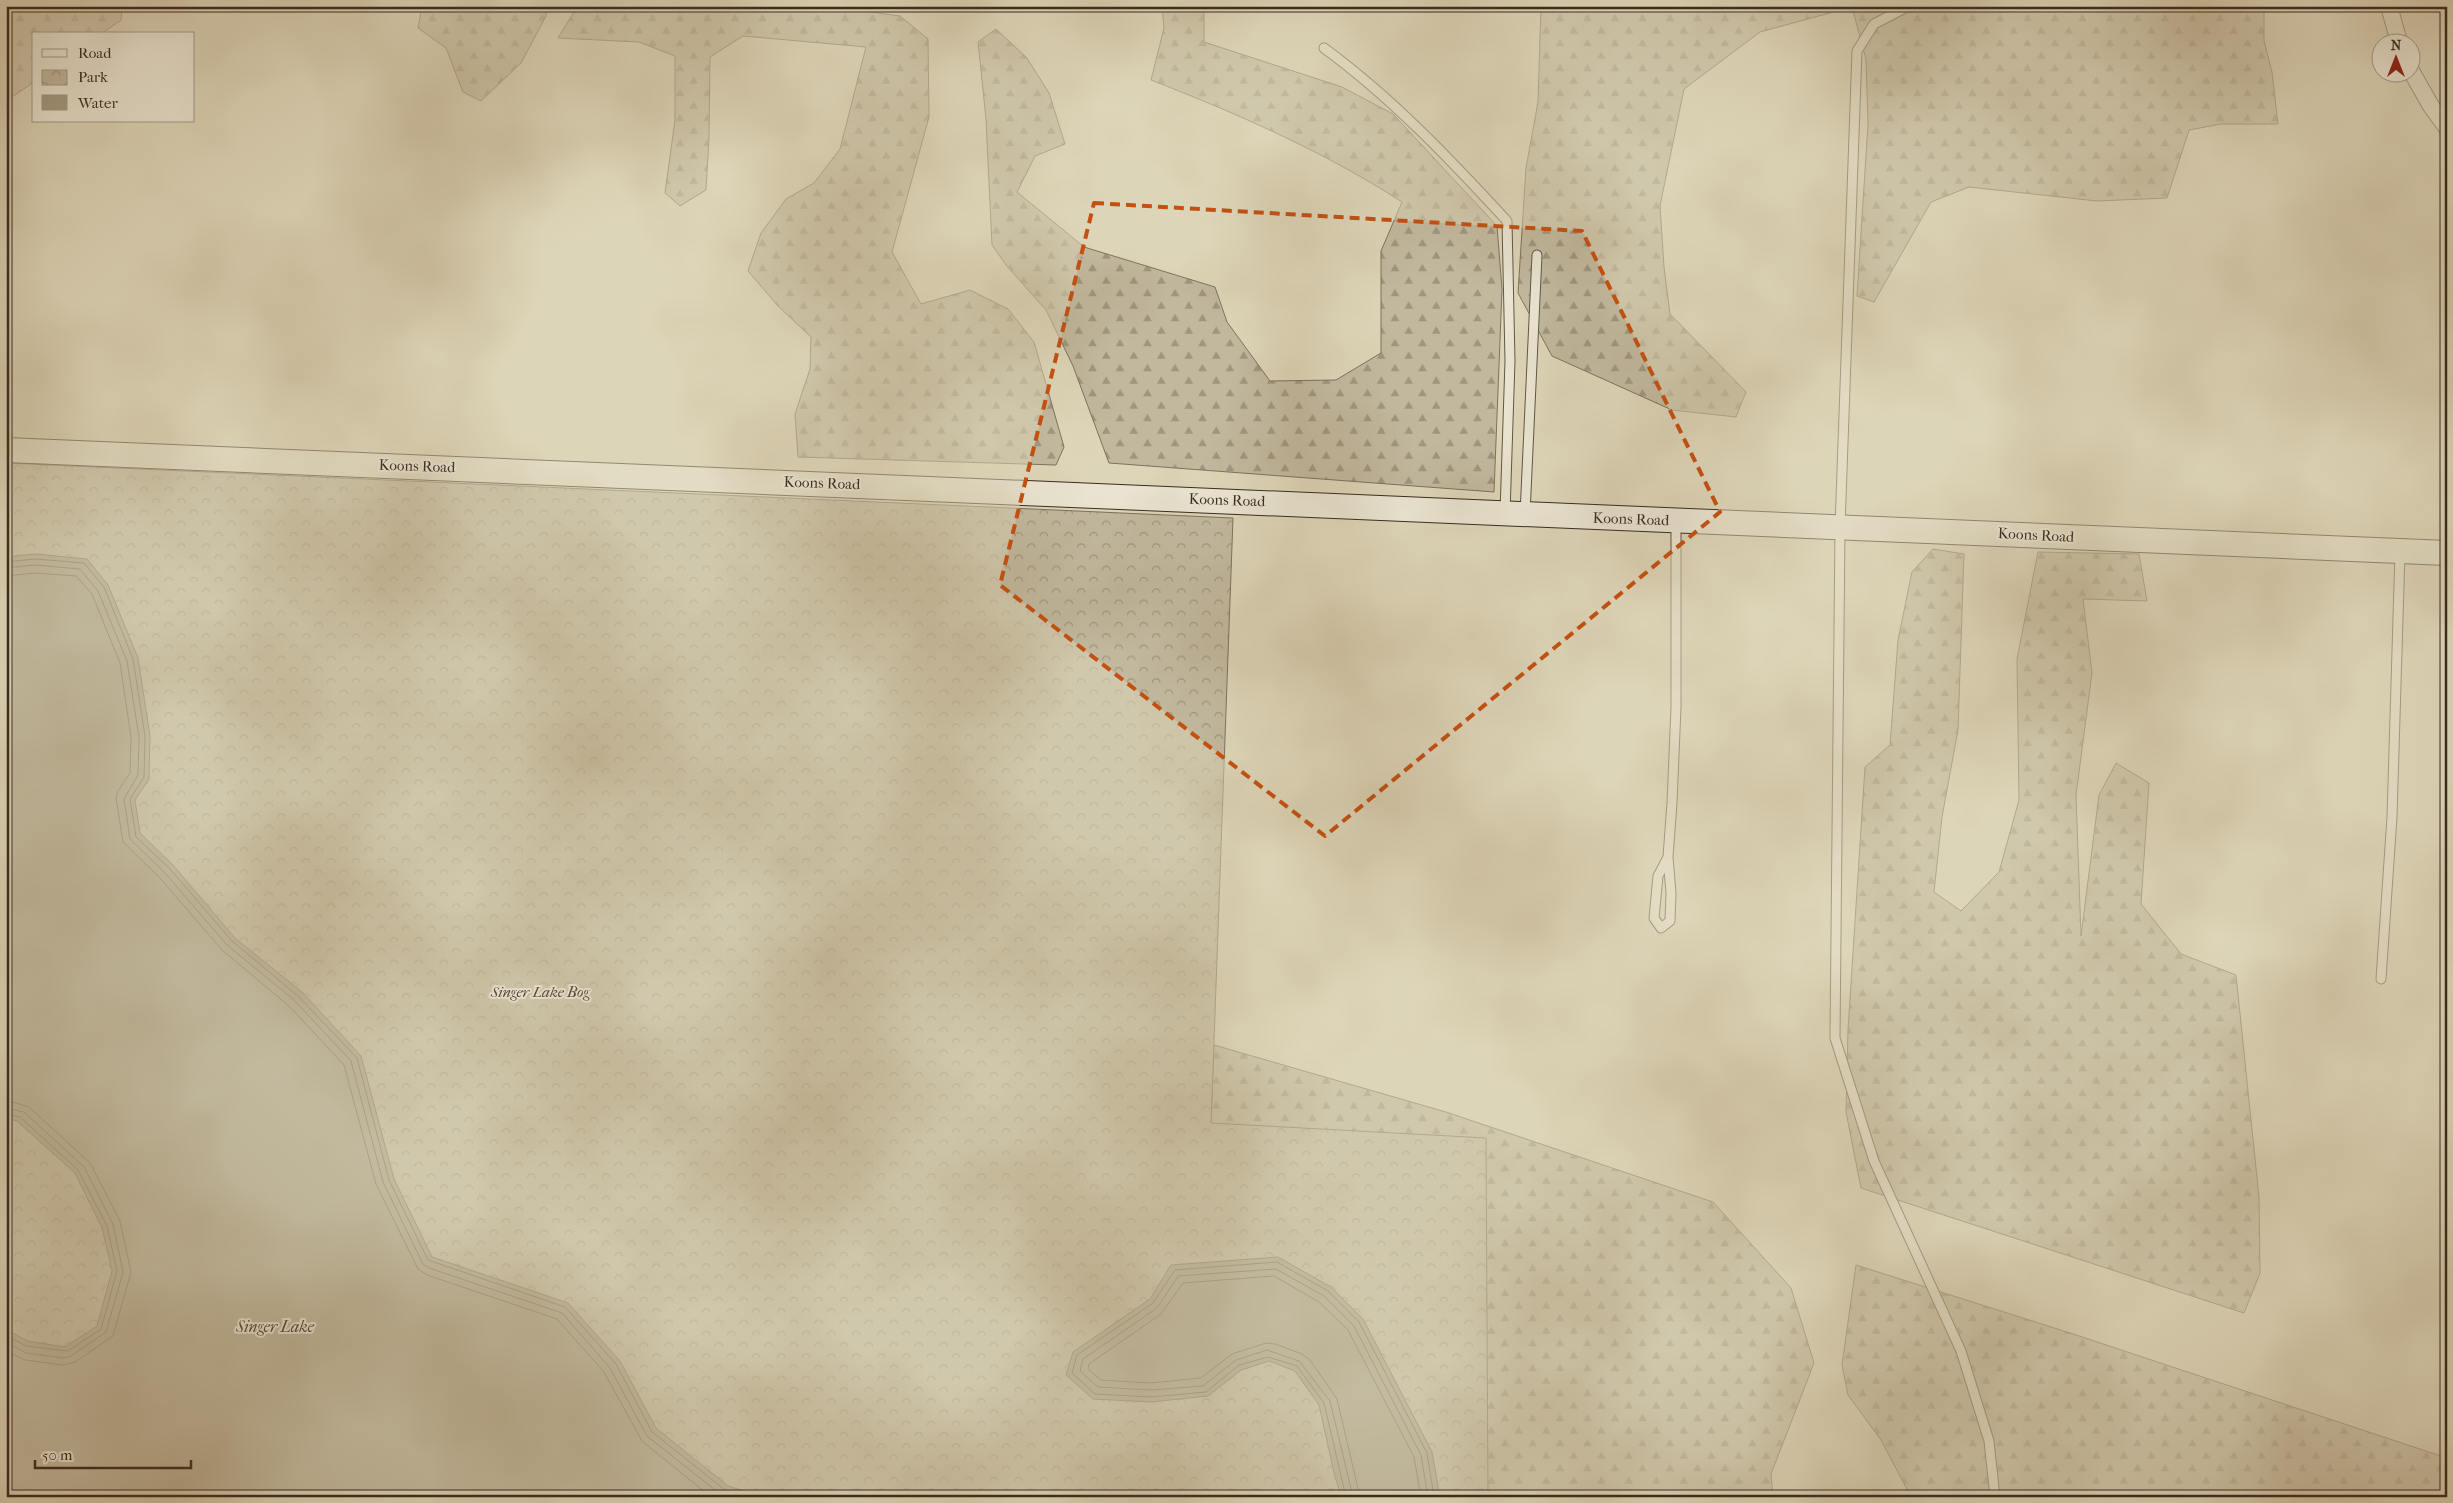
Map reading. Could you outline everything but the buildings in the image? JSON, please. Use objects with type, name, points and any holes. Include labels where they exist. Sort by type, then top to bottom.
[{"type":"street","points":[[2389,6],[2396,32]]},
{"type":"street","points":[[2418,82],[2447,128]]},
{"type":"street","name":"Koons Road","points":[[6,450],[1239,500],[1515,514],[2447,553]]},
{"type":"lane","points":[[1916,6],[1905,8],[1874,24],[1857,51],[1840,527],[1836,1038],[1874,1161],[1961,1351],[1989,1441],[1995,1497]]},
{"type":"lane","points":[[1324,48],[1363,77],[1456,165],[1507,220],[1515,514]]},
{"type":"lane","points":[[1515,514],[1537,255]]},
{"type":"lane","points":[[1668,857],[1658,876],[1654,918],[1661,928],[1670,921],[1671,893],[1668,857],[1676,707],[1676,520]]},
{"type":"lane","points":[[2381,979],[2392,817],[2400,551]]},
{"type":"highlighted area","points":[[1094,203],[1582,231],[1720,512],[1325,836],[1000,585]]},
{"type":"green space","points":[[6,6],[122,6],[121,20],[104,32],[32,32],[32,83],[6,101]]},
{"type":"green space","points":[[422,6],[546,6],[546,16],[521,63],[481,101],[463,92],[446,48],[418,28]]},
{"type":"green space","points":[[827,6],[900,16],[928,39],[929,117],[892,252],[921,304],[970,290],[1008,309],[1034,342],[1064,447],[1056,465],[798,457],[795,414],[810,369],[811,337],[778,306],[748,271],[761,233],[786,199],[814,183],[840,149],[866,47],[743,36],[710,57],[706,190],[680,206],[665,193],[675,120],[675,56],[639,42],[558,38],[577,7]]},
{"type":"green space","points":[[1162,6],[1204,6],[1204,42],[1342,87],[1393,114],[1497,226],[1502,289],[1494,492],[1109,463],[1073,366],[1046,310],[1006,265],[992,245],[986,119],[978,42],[996,29],[1027,58],[1049,93],[1065,144],[1035,156],[1017,192],[1084,247],[1215,287],[1227,322],[1270,381],[1336,380],[1381,353],[1381,251],[1402,202],[1311,150],[1215,106],[1151,80],[1164,28]]},
{"type":"green space","points":[[1541,6],[2264,6],[2264,41],[2272,72],[2278,124],[2221,124],[2189,130],[2167,198],[2097,201],[1969,187],[1931,202],[1874,302],[1857,296],[1868,124],[1866,59],[1852,7],[1760,32],[1684,89],[1660,206],[1664,267],[1670,314],[1746,392],[1736,417],[1672,410],[1552,356],[1518,293],[1526,168],[1538,102]]},
{"type":"green space","name":"Singer Lake Bog","points":[[6,463],[1233,518],[1211,1123],[1486,1138],[1488,1497],[6,1497]]},
{"type":"green space","points":[[1933,549],[1964,554],[1958,730],[1942,817],[1934,892],[1961,911],[1999,872],[2019,800],[2017,659],[2038,552],[2139,554],[2147,601],[2083,599],[2092,673],[2076,795],[2081,936],[2099,795],[2116,763],[2149,783],[2141,904],[2181,954],[2236,975],[2259,1197],[2260,1273],[2244,1313],[1861,1188],[1846,1112],[1848,1030],[1865,767],[1890,745],[1898,640],[1912,572]]},
{"type":"green space","points":[[1214,1045],[1446,1112],[1713,1202],[1791,1288],[1814,1363],[1771,1474],[1773,1497],[978,1497],[1211,1124]]},
{"type":"green space","points":[[1856,1265],[2070,1333],[2447,1458],[2447,1497],[1911,1497],[1881,1440],[1848,1395],[1842,1365]]},
{"type":"water","name":"Singer Lake","points":[[35,554],[87,559],[108,585],[138,658],[150,736],[149,779],[135,800],[140,833],[173,865],[235,938],[302,992],[361,1056],[394,1179],[432,1257],[568,1303],[620,1361],[656,1428],[728,1486],[764,1497],[6,1497],[6,1329],[27,1341],[65,1347],[97,1326],[112,1271],[102,1228],[75,1173],[17,1121],[6,1118],[6,557]]},
{"type":"water","points":[[1278,1257],[1331,1287],[1363,1319],[1432,1452],[1440,1497],[1342,1497],[1335,1477],[1319,1405],[1295,1371],[1269,1361],[1241,1370],[1208,1396],[1151,1402],[1093,1399],[1066,1375],[1073,1352],[1150,1299],[1171,1265]]}]
